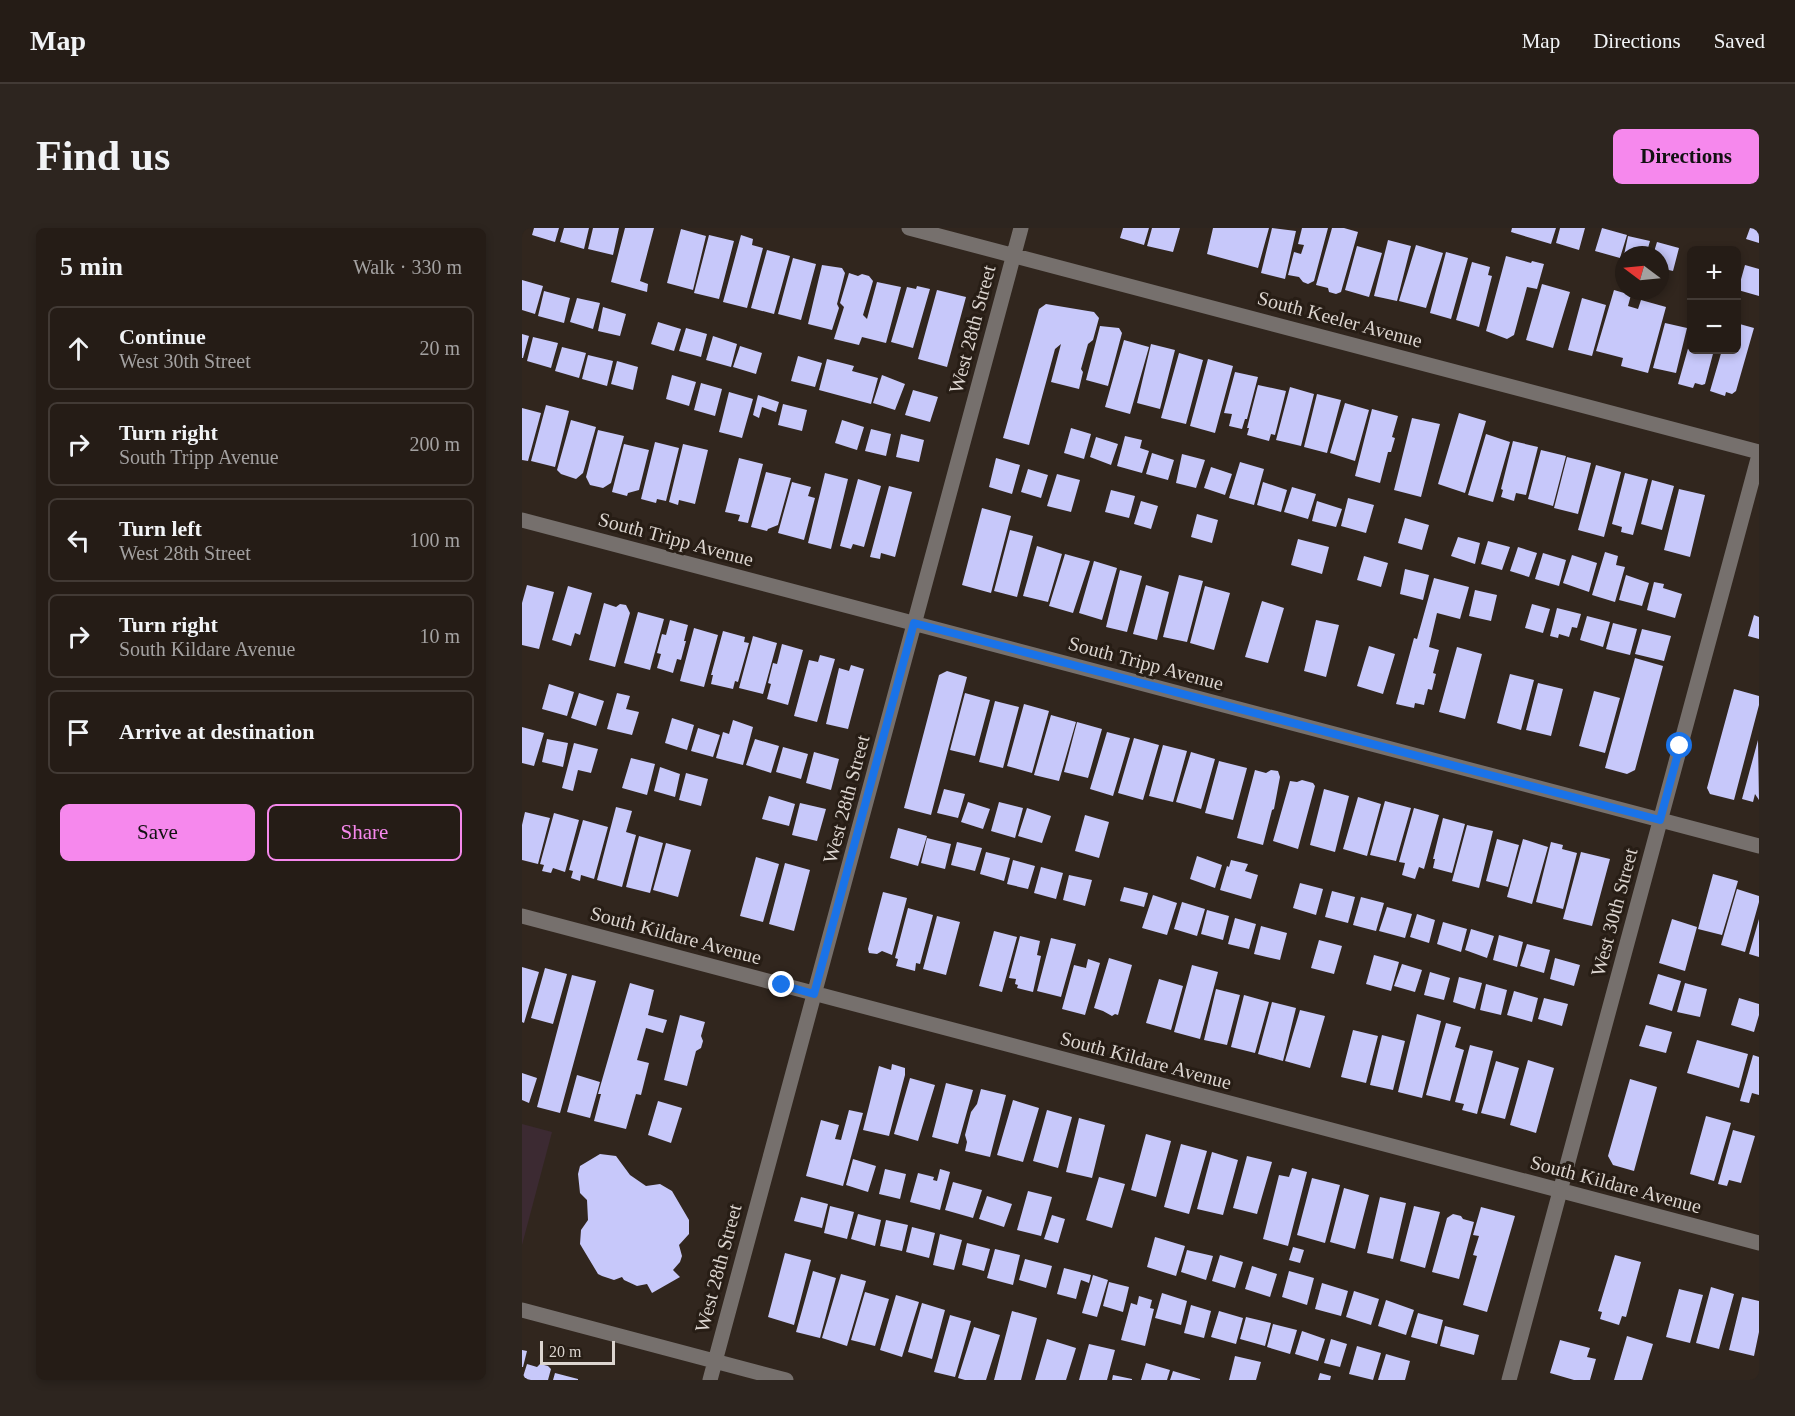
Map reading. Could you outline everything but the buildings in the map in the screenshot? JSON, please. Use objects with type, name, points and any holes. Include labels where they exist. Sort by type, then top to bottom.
[{"type":"street","name":"South Keeler Avenue","points":[[909,228],[1759,453]]},
{"type":"street","name":"West 28th Street","points":[[710,1380],[1021,228]]},
{"type":"street","name":"West 30th Street","points":[[1509,1380],[1759,453]]},
{"type":"street","name":"South Tripp Avenue","points":[[522,520],[1759,846]]},
{"type":"street","name":"South Kildare Avenue","points":[[522,916],[1759,1243]]},
{"type":"street","points":[[522,1310],[786,1380]]},
{"type":"shaded area","points":[[522,1124],[552,1132],[522,1245]]},
{"type":"route","points":[[782,985],[814,994],[914,623],[1660,820],[1680,746]]}]
